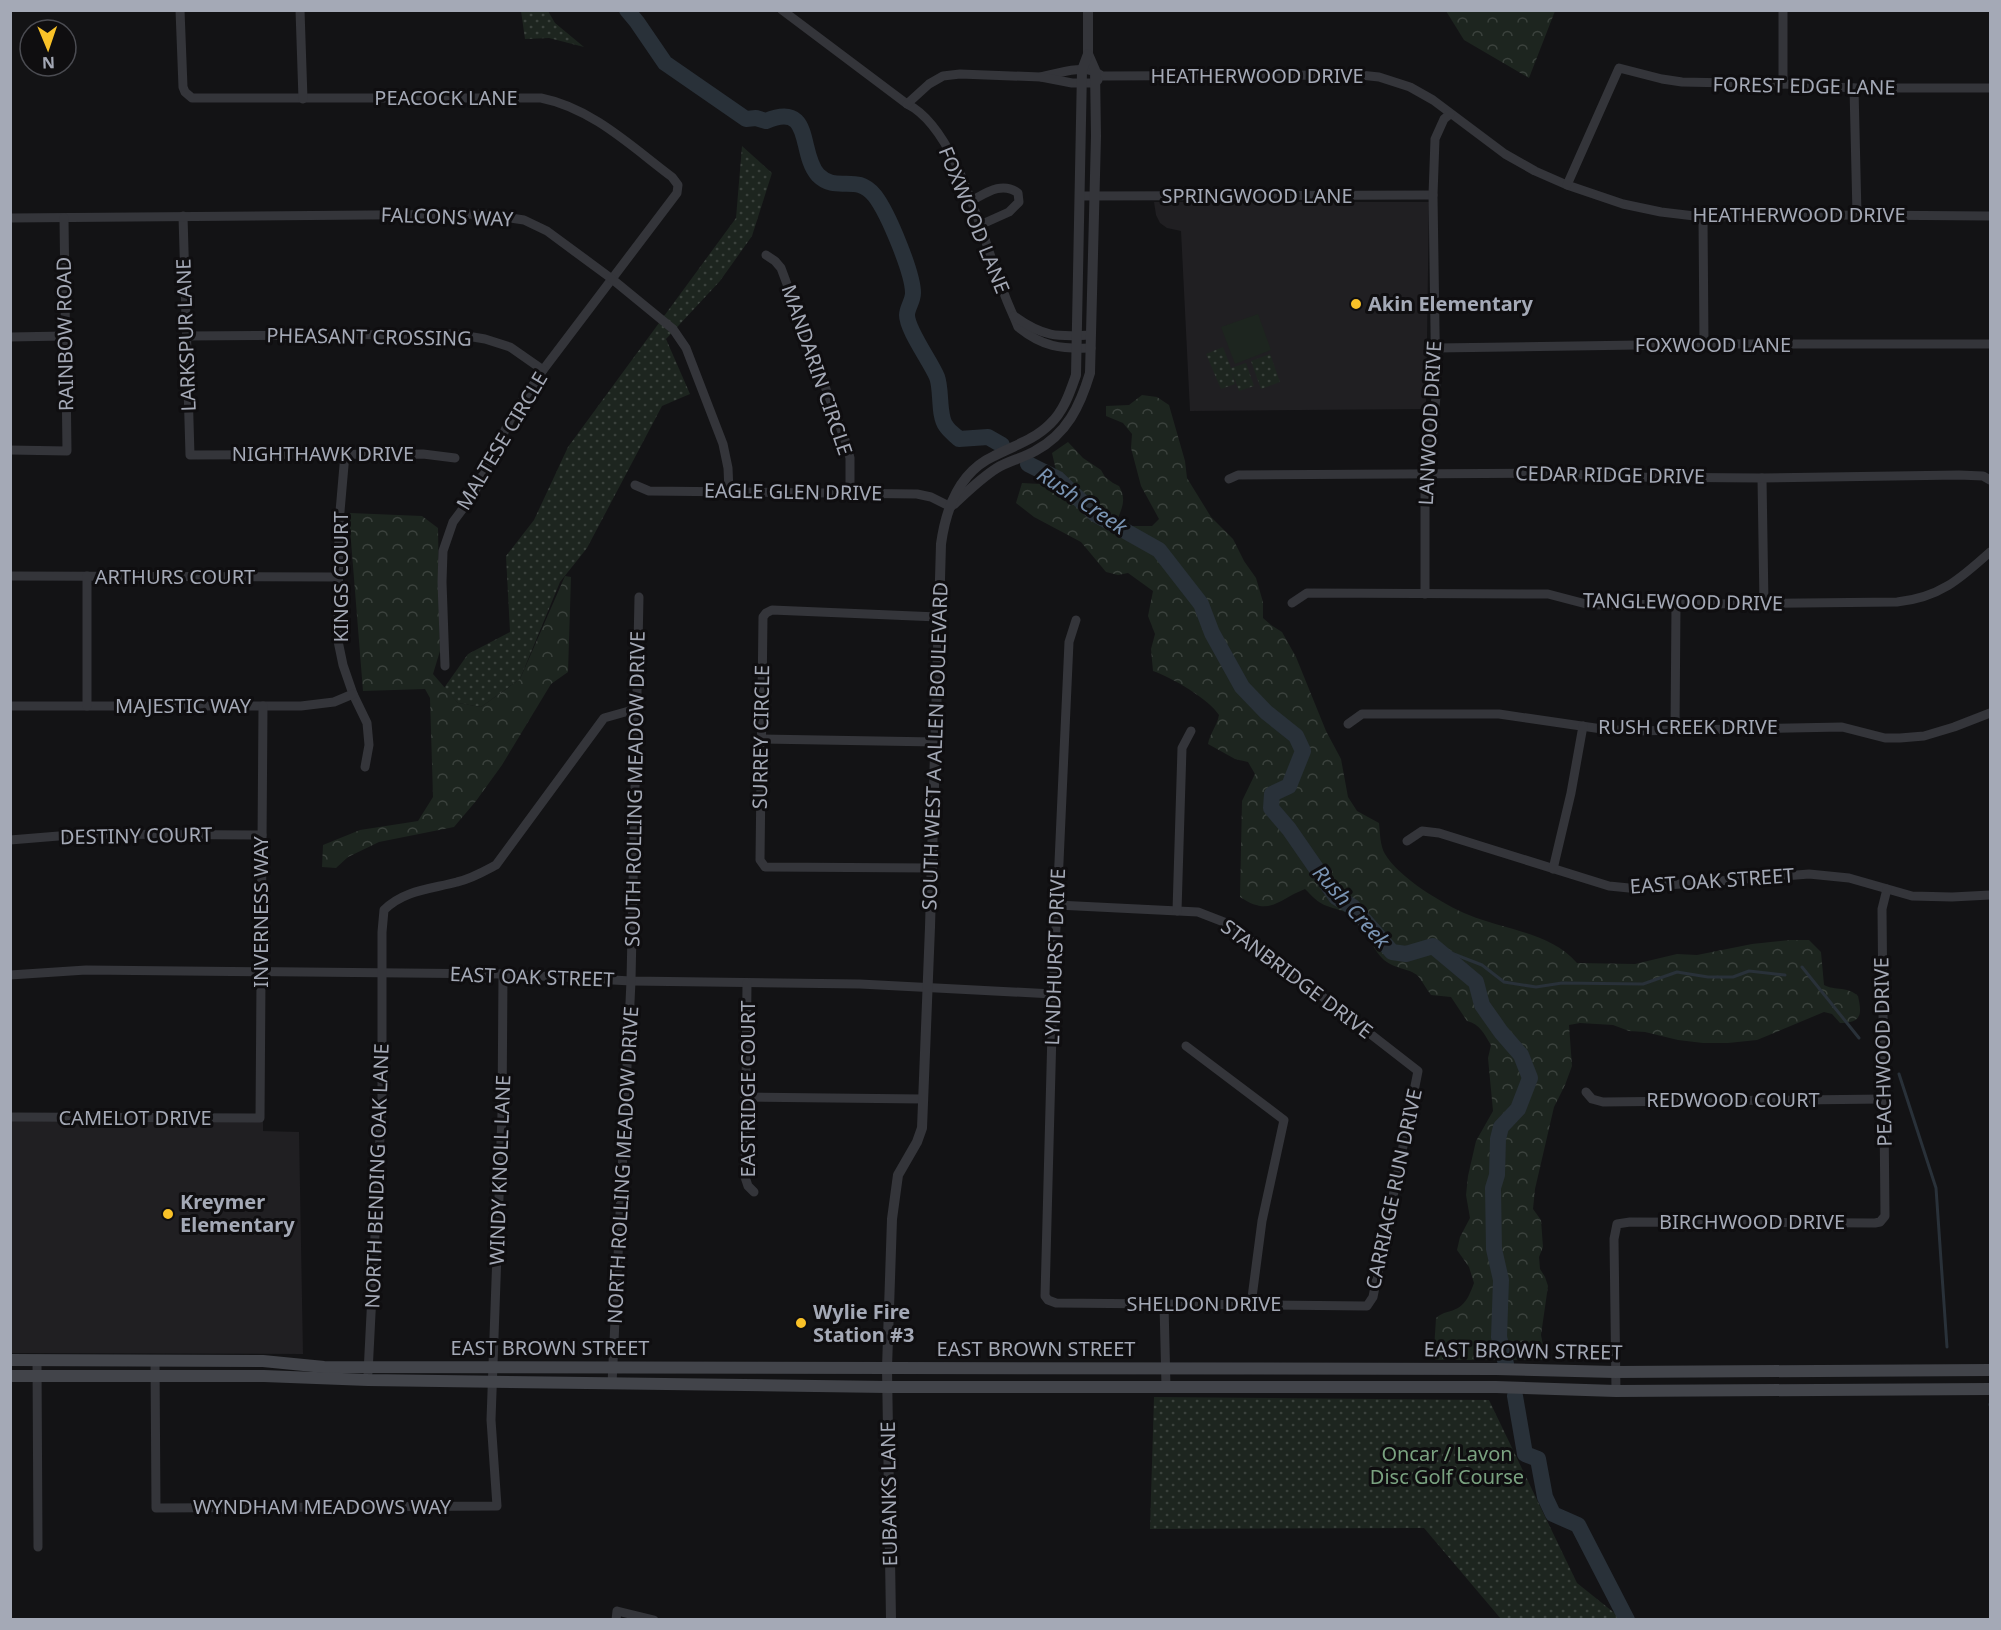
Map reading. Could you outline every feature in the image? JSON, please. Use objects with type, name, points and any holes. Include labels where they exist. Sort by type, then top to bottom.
[{"type":"main road","name":"EAST BROWN STREET","points":[[10,1360],[263,1361],[324,1367],[1496,1369],[1615,1372],[1990,1370]]},
{"type":"main road","points":[[1749,1372],[1749,1390]]},
{"type":"main road","name":"EAST BROWN STREET","points":[[10,1376],[264,1376],[368,1380],[887,1387],[1496,1387],[1616,1391],[1990,1389]]},
{"type":"street","name":"PEACOCK LANE","points":[[180,10],[183,87],[187,96],[196,100],[531,97],[553,100],[591,117],[672,177],[678,185]]},
{"type":"street","points":[[300,10],[303,99]]},
{"type":"street","name":"FOXWOOD LANE","points":[[782,10],[907,104],[917,109],[932,124],[954,163],[1014,316],[1032,329],[1046,334],[1091,335]]},
{"type":"street","points":[[951,507],[999,467],[1036,451],[1063,431],[1083,398],[1090,373],[1097,76],[1089,54],[1088,10]]},
{"type":"street","points":[[1783,10],[1783,84]]},
{"type":"street","name":"SOUTH WEST A ALLEN BOULEVARD","points":[[923,1099],[941,544],[945,523],[960,484],[978,465],[992,456],[1024,443],[1050,425],[1070,393],[1076,375],[1082,70],[1089,54]]},
{"type":"street","name":"FOREST EDGE LANE","points":[[1568,185],[1619,68],[1682,82],[1854,88],[1990,88]]},
{"type":"street","name":"HEATHERWOOD DRIVE","points":[[1041,77],[1073,70],[1082,70],[1097,76],[1360,75],[1410,87],[1433,100],[1505,154],[1535,171],[1623,204],[1661,212],[1703,217],[1990,216]]},
{"type":"street","name":"HEATHERWOOD DRIVE","points":[[907,104],[929,84],[943,76],[960,74],[1041,77],[1072,83],[1083,83],[1097,76]]},
{"type":"street","points":[[1854,88],[1857,215]]},
{"type":"street","name":"LANWOOD DRIVE","points":[[1425,594],[1425,474],[1434,420],[1436,348],[1435,139],[1444,119],[1450,114]]},
{"type":"street","name":"MALTESE CIRCLE","points":[[445,666],[443,551],[453,522],[472,495],[511,418],[543,370],[677,193],[678,185]]},
{"type":"street","points":[[970,201],[1004,187],[1011,188],[1018,193],[1019,202],[1009,212],[980,225]]},
{"type":"street","name":"SPRINGWOOD LANE","points":[[1081,196],[1434,195]]},
{"type":"street","name":"FALCONS WAY","points":[[10,218],[484,214],[524,220],[548,231],[612,279],[665,321],[680,339],[723,444],[728,468],[729,492]]},
{"type":"street","name":"LARKSPUR LANE","points":[[183,216],[190,455]]},
{"type":"street","points":[[1703,217],[1704,344]]},
{"type":"street","name":"RAINBOW ROAD","points":[[10,450],[67,451],[64,218]]},
{"type":"street","name":"MANDARIN CIRCLE","points":[[766,255],[781,268],[845,440],[850,458],[850,493]]},
{"type":"street","points":[[1014,316],[1018,327],[1043,344],[1056,348],[1091,348]]},
{"type":"street","name":"PHEASANT CROSSING","points":[[186,336],[455,334],[485,339],[510,347],[543,370]]},
{"type":"street","points":[[10,337],[64,336]]},
{"type":"street","name":"FOXWOOD LANE","points":[[1436,348],[1704,344],[1990,344]]},
{"type":"street","name":"KINGS COURT","points":[[345,454],[339,523],[338,641],[353,694],[367,723],[369,745],[365,767]]},
{"type":"street","name":"NIGHTHAWK DRIVE","points":[[190,455],[423,454],[455,458]]},
{"type":"street","name":"CEDAR RIDGE DRIVE","points":[[1229,479],[1238,475],[1552,473],[1624,477],[1959,475],[1983,476],[1990,480]]},
{"type":"street","points":[[1762,477],[1764,604]]},
{"type":"street","name":"EAGLE GLEN DRIVE","points":[[634,485],[649,491],[917,494],[931,497],[951,507]]},
{"type":"street","name":"TANGLEWOOD DRIVE","points":[[1292,603],[1307,593],[1548,594],[1590,604],[1676,605],[1917,600],[1938,592],[1956,581],[1990,552]]},
{"type":"street","name":"ARTHURS COURT","points":[[10,576],[339,577]]},
{"type":"street","points":[[87,576],[87,706]]},
{"type":"street","name":"SOUTH ROLLING MEADOW DRIVE","points":[[631,981],[639,597]]},
{"type":"street","points":[[1675,730],[1676,605]]},
{"type":"street","name":"SURREY CIRCLE","points":[[932,868],[765,867],[760,860],[759,850],[760,739],[763,617],[766,613],[772,610],[938,617]]},
{"type":"street","name":"LYNDHURST DRIVE","points":[[1045,1296],[1053,994],[1069,642],[1076,620]]},
{"type":"street","name":"MAJESTIC WAY","points":[[10,705],[317,705],[353,694]]},
{"type":"street","name":"INVERNESS WAY","points":[[260,1118],[263,706]]},
{"type":"street","name":"NORTH BENDING OAK LANE","points":[[368,1380],[381,1098],[384,910],[394,900],[415,892],[459,882],[479,875],[496,865],[604,718],[636,709]]},
{"type":"street","name":"RUSH CREEK DRIVE","points":[[1347,724],[1362,714],[1488,714],[1632,730],[1842,727],[1885,738],[1900,738],[1934,733],[1990,713]]},
{"type":"street","points":[[1552,869],[1571,793],[1583,726]]},
{"type":"street","points":[[1177,911],[1182,748],[1191,731]]},
{"type":"street","points":[[760,739],[936,742]]},
{"type":"street","name":"EAST OAK STREET","points":[[1407,841],[1422,831],[1439,833],[1609,886],[1629,888],[1809,874],[1849,878],[1912,896],[1990,895]]},
{"type":"street","name":"DESTINY COURT","points":[[10,840],[83,834],[262,835]]},
{"type":"street","name":"PEACHWOOD DRIVE","points":[[1885,1216],[1882,909],[1887,889]]},
{"type":"street","name":"STANBRIDGE DRIVE","points":[[1057,905],[1197,912],[1229,924],[1418,1071]]},
{"type":"street","name":"EAST OAK STREET","points":[[10,975],[86,970],[503,974],[631,981],[860,984],[1053,994]]},
{"type":"street","name":"WINDY KNOLL LANE","points":[[494,1367],[502,1114],[503,974]]},
{"type":"street","name":"NORTH ROLLING MEADOW DRIVE","points":[[612,1384],[631,981]]},
{"type":"street","name":"EASTRIDGE COURT","points":[[747,982],[745,1177],[748,1186],[754,1192]]},
{"type":"street","points":[[1186,1046],[1284,1120],[1262,1221],[1251,1305]]},
{"type":"street","name":"CARRIAGE RUN DRIVE","points":[[1367,1306],[1373,1297],[1418,1071]]},
{"type":"street","name":"REDWOOD COURT","points":[[1586,1092],[1592,1099],[1603,1101],[1884,1099]]},
{"type":"street","points":[[745,1097],[923,1099]]},
{"type":"street","name":"EUBANKS LANE","points":[[891,1620],[887,1368],[893,1202],[898,1174],[917,1142],[921,1128],[923,1099]]},
{"type":"street","name":"CAMELOT DRIVE","points":[[10,1117],[260,1118]]},
{"type":"street","name":"BIRCHWOOD DRIVE","points":[[1615,1372],[1614,1239],[1617,1224],[1625,1222],[1880,1222],[1885,1216]]},
{"type":"street","name":"SHELDON DRIVE","points":[[1045,1296],[1056,1303],[1367,1306]]},
{"type":"street","points":[[1164,1304],[1166,1387]]},
{"type":"street","points":[[37,1360],[38,1547]]},
{"type":"street","name":"WYNDHAM MEADOWS WAY","points":[[155,1360],[156,1508],[497,1506],[491,1426],[494,1367]]},
{"type":"street","points":[[1615,1372],[1616,1391]]},
{"type":"street","points":[[616,1615],[654,1620]]},
{"type":"shaded area","points":[[1154,202],[1429,202],[1426,409],[1190,411],[1181,231],[1167,228],[1160,223]]},
{"type":"shaded area","points":[[11,1120],[263,1121],[263,1131],[299,1132],[303,1354],[11,1353]]},
{"type":"green space","points":[[521,11],[548,11],[555,23],[584,47],[549,38],[525,39]]},
{"type":"green space","points":[[1446,11],[1555,11],[1529,78],[1464,40]]},
{"type":"green space","points":[[742,146],[772,173],[752,236],[720,281],[666,339],[690,394],[662,406],[587,548],[560,582],[520,679],[481,707],[458,703],[444,688],[468,654],[510,632],[506,556],[534,520],[568,447],[736,218]]},
{"type":"green space","points":[[1258,314],[1271,350],[1235,364],[1221,327]]},
{"type":"green space","points":[[1223,347],[1231,368],[1246,363],[1254,386],[1239,391],[1232,372],[1235,384],[1221,389],[1206,354]]},
{"type":"green space","points":[[1270,354],[1280,382],[1261,389],[1251,361]]},
{"type":"green space","points":[[1142,395],[1157,397],[1169,405],[1185,461],[1187,478],[1211,517],[1233,539],[1256,578],[1263,602],[1263,618],[1282,632],[1296,657],[1326,731],[1341,759],[1348,797],[1357,811],[1379,823],[1383,851],[1400,872],[1435,897],[1459,910],[1540,938],[1566,953],[1577,963],[1635,964],[1677,954],[1697,955],[1752,944],[1809,940],[1821,952],[1824,985],[1850,991],[1858,996],[1860,1012],[1853,1021],[1840,1023],[1832,1014],[1824,1012],[1757,1040],[1728,1043],[1678,1040],[1645,1032],[1629,1031],[1613,1025],[1580,1023],[1569,1025],[1572,1066],[1554,1107],[1535,1189],[1533,1209],[1541,1220],[1543,1247],[1539,1257],[1540,1269],[1548,1286],[1541,1335],[1546,1360],[1435,1360],[1436,1318],[1461,1306],[1474,1283],[1469,1267],[1457,1250],[1460,1237],[1470,1218],[1466,1195],[1476,1141],[1493,1111],[1488,1058],[1491,1045],[1478,1027],[1467,1021],[1451,997],[1431,995],[1415,973],[1386,962],[1373,946],[1364,929],[1349,914],[1321,903],[1305,889],[1280,902],[1266,906],[1250,903],[1240,897],[1242,801],[1255,774],[1248,762],[1235,759],[1208,744],[1219,715],[1214,709],[1189,689],[1153,671],[1151,649],[1155,634],[1148,616],[1153,591],[1128,573],[1118,575],[1106,572],[1081,542],[1034,517],[1016,503],[1022,483],[1040,484],[1053,488],[1058,479],[1052,453],[1068,442],[1083,458],[1101,470],[1105,477],[1119,486],[1123,502],[1118,518],[1129,526],[1152,526],[1159,519],[1141,486],[1131,448],[1132,434],[1123,423],[1106,416],[1106,406],[1129,405]]},
{"type":"green space","points":[[350,513],[422,516],[438,528],[440,651],[433,674],[458,703],[481,707],[520,679],[565,576],[571,577],[568,672],[551,684],[502,765],[454,827],[379,842],[348,857],[336,868],[322,867],[323,845],[360,830],[418,821],[433,797],[430,698],[425,689],[363,691]]},
{"type":"green space","name":"Oncar / Lavon Disc Golf Course","points":[[1154,1397],[1489,1400],[1577,1583],[1622,1619],[1501,1619],[1424,1528],[1150,1529]]},
{"type":"waterway","name":"Rush Creek","points":[[627,10],[665,63],[746,119],[756,118],[766,121],[781,117],[792,118],[798,123],[812,166],[818,175],[832,183],[861,185],[875,196],[893,229],[909,272],[913,293],[907,312],[908,321],[937,377],[944,422],[959,439],[988,437],[1002,445]]},
{"type":"waterway","name":"Rush Creek","points":[[1028,464],[1058,479],[1095,514],[1159,550],[1201,604],[1212,633],[1242,687],[1266,712],[1296,736],[1303,751],[1289,786],[1272,794],[1271,808],[1289,829],[1336,897],[1353,907],[1392,952],[1406,954],[1433,946],[1476,982],[1482,1005],[1521,1055],[1530,1078],[1518,1109],[1501,1127],[1498,1139],[1497,1175],[1493,1188],[1494,1249],[1501,1280],[1499,1337],[1506,1364]]},
{"type":"waterway","points":[[1433,946],[1482,965],[1504,982],[1536,987],[1562,983],[1643,984],[1677,972],[1708,977],[1733,977],[1749,971],[1785,975]]},
{"type":"waterway","points":[[1802,967],[1859,1038]]},
{"type":"waterway","points":[[1899,1074],[1936,1188],[1947,1347]]},
{"type":"waterway","name":"Rush Creek","points":[[1515,1396],[1525,1454],[1538,1459],[1545,1497],[1553,1514],[1578,1525],[1627,1620]]},
{"type":"place","name":"Akin Elementary","points":[[1356,304]]},
{"type":"place","name":"Kreymer Elementary","points":[[168,1214]]},
{"type":"place","name":"Wylie Fire Station #3","points":[[801,1323]]}]
